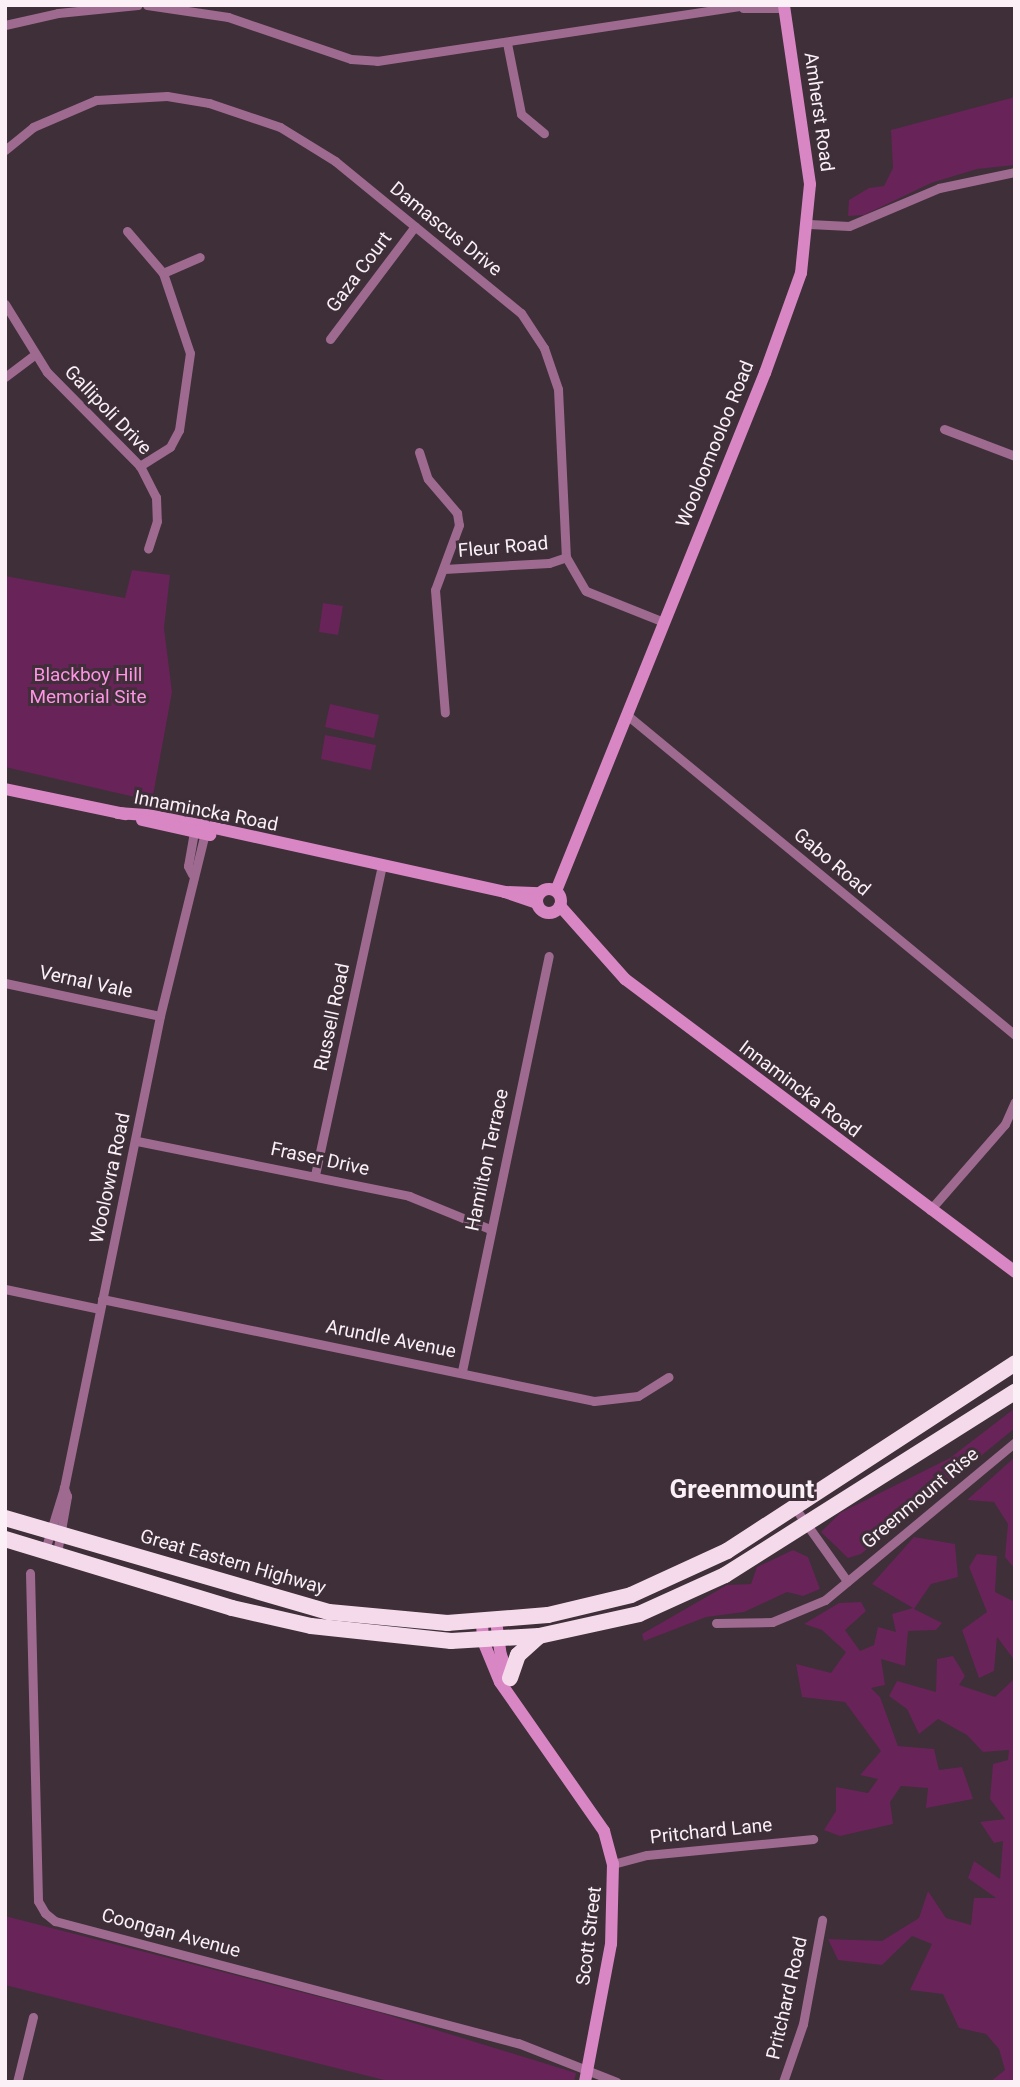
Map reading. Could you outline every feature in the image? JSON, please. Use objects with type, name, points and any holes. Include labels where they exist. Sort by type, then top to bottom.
[{"type":"highway","name":"Great Eastern Highway","points":[[5,1518],[298,1605],[410,1622],[489,1621],[631,1595],[716,1557],[1015,1363]]},
{"type":"highway","name":"Great Eastern Highway","points":[[5,1539],[232,1608],[311,1626],[395,1638],[490,1640],[539,1636],[607,1623],[664,1604],[725,1575],[1015,1392]]},
{"type":"highway","points":[[510,1678],[518,1655],[539,1636]]},
{"type":"main road","name":"Amherst Road","points":[[785,7],[809,168],[809,224]]},
{"type":"main road","name":"Wooloomooloo Road","points":[[545,894],[561,875],[795,294],[809,224]]},
{"type":"main road","name":"Innamincka Road","points":[[5,789],[505,892],[545,894],[544,912],[558,909],[566,924],[572,925],[625,979],[1015,1272]]},
{"type":"main road","points":[[545,894],[558,909]]},
{"type":"main road","name":"Scott Street","points":[[489,1621],[496,1673],[604,1831],[613,1864],[611,1944],[585,2082]]},
{"type":"main road","name":"Scott Street","points":[[490,1640],[510,1678],[513,1698]]},
{"type":"street","points":[[5,25],[57,9],[138,5]]},
{"type":"street","points":[[147,5],[228,17],[351,59],[410,58],[745,7],[785,7]]},
{"type":"street","points":[[507,43],[521,114],[544,133]]},
{"type":"street","name":"Damascus Drive","points":[[5,150],[33,127],[96,100],[167,96],[209,103],[280,127],[307,143],[415,226],[521,313],[544,348],[558,389],[566,557],[586,592],[664,622]]},
{"type":"street","points":[[809,224],[860,223],[939,188],[1015,172]]},
{"type":"street","name":"Gaza Court","points":[[330,339],[415,226]]},
{"type":"street","points":[[127,232],[163,273],[186,335],[190,371],[179,430],[170,447],[140,466]]},
{"type":"street","points":[[163,273],[200,257]]},
{"type":"street","name":"Gallipoli Drive","points":[[5,304],[35,354],[140,466],[156,497],[157,521],[148,549]]},
{"type":"street","points":[[5,377],[35,354]]},
{"type":"street","points":[[944,429],[1015,456]]},
{"type":"street","points":[[419,452],[428,479],[457,513],[456,542],[435,590],[445,713]]},
{"type":"street","name":"Fleur Road","points":[[444,569],[549,563],[566,557]]},
{"type":"street","name":"Gabo Road","points":[[627,715],[1015,1035]]},
{"type":"street","name":"Woolowra Road","points":[[51,1551],[201,828]]},
{"type":"street","name":"Russell Road","points":[[315,1175],[382,866]]},
{"type":"street","name":"Hamilton Terrace","points":[[462,1371],[549,956]]},
{"type":"street","name":"Vernal Vale","points":[[5,983],[160,1016]]},
{"type":"street","points":[[930,1210],[1005,1124],[1015,1102]]},
{"type":"street","name":"Fraser Drive","points":[[136,1141],[315,1175],[431,1203],[490,1229]]},
{"type":"street","points":[[5,1289],[100,1310]]},
{"type":"street","name":"Arundle Avenue","points":[[102,1299],[462,1371],[594,1401],[638,1396],[668,1377]]},
{"type":"street","name":"Greenmount Rise","points":[[716,1623],[751,1624],[785,1618],[825,1600],[1015,1442]]},
{"type":"street","points":[[795,1508],[847,1581]]},
{"type":"street","name":"Coongan Avenue","points":[[30,1573],[38,1900],[45,1913],[55,1921],[518,2043],[587,2067],[617,2082]]},
{"type":"street","name":"Pritchard Lane","points":[[613,1864],[647,1855],[813,1839]]},
{"type":"street","name":"Pritchard Road","points":[[783,2082],[803,2024],[822,1920]]},
{"type":"street","points":[[17,2082],[33,2017]]},
{"type":"green space","points":[[1015,97],[1015,165],[977,169],[931,183],[864,215],[848,216],[849,200],[869,188],[884,186],[893,168],[891,130]]},
{"type":"green space","name":"Blackboy Hill Memorial Site","points":[[132,570],[170,575],[164,628],[172,692],[152,801],[5,767],[5,576],[125,598]]},
{"type":"green space","points":[[323,603],[343,606],[338,635],[319,632]]},
{"type":"green space","points":[[330,704],[379,715],[374,738],[325,727]]},
{"type":"green space","points":[[325,735],[376,745],[371,770],[321,759]]},
{"type":"green space","points":[[1015,1408],[1015,1428],[861,1554],[848,1558],[821,1532],[840,1513],[950,1458]]},
{"type":"green space","points":[[1015,1457],[1015,1569],[1005,1557],[1008,1524],[994,1502],[967,1500]]},
{"type":"green space","points":[[914,1537],[955,1544],[958,1577],[931,1584],[914,1609],[942,1623],[936,1630],[908,1631],[905,1666],[881,1659],[885,1685],[871,1688],[880,1697],[898,1746],[934,1749],[939,1770],[962,1767],[973,1799],[926,1808],[928,1788],[901,1786],[890,1802],[893,1824],[840,1836],[824,1830],[836,1811],[836,1787],[868,1793],[878,1779],[860,1775],[881,1751],[845,1702],[802,1697],[796,1664],[831,1673],[846,1652],[822,1630],[804,1624],[839,1603],[861,1602],[866,1611],[845,1630],[860,1651],[874,1645],[878,1627],[896,1632],[892,1614],[913,1608],[872,1584]]},
{"type":"green space","points":[[793,1550],[808,1557],[820,1589],[803,1596],[787,1592],[744,1612],[706,1617],[644,1641],[642,1634],[727,1585],[751,1584],[757,1567]]},
{"type":"green space","points":[[977,1554],[997,1556],[995,1592],[1015,1602],[1015,1661],[997,1637],[994,1671],[979,1678],[962,1630],[987,1612],[969,1567]]},
{"type":"green space","points":[[953,1656],[965,1676],[959,1685],[995,1697],[1015,1678],[1015,2082],[990,2082],[1005,2070],[999,2049],[986,2034],[959,2028],[943,1994],[910,1990],[932,1944],[912,1936],[882,1965],[838,1960],[828,1939],[882,1941],[919,1918],[928,1891],[946,1918],[971,1925],[974,1898],[996,1898],[968,1878],[974,1861],[1000,1879],[1003,1841],[994,1843],[980,1822],[1005,1819],[990,1799],[993,1764],[1008,1760],[1009,1750],[983,1752],[967,1735],[938,1719],[919,1734],[907,1709],[889,1696],[897,1681],[936,1692],[937,1659]]},
{"type":"green space","points":[[5,1916],[378,2012],[576,2073],[574,2082],[392,2082],[5,1985]]},
{"type":"district","name":"Greenmount","points":[[742,1490]]}]
